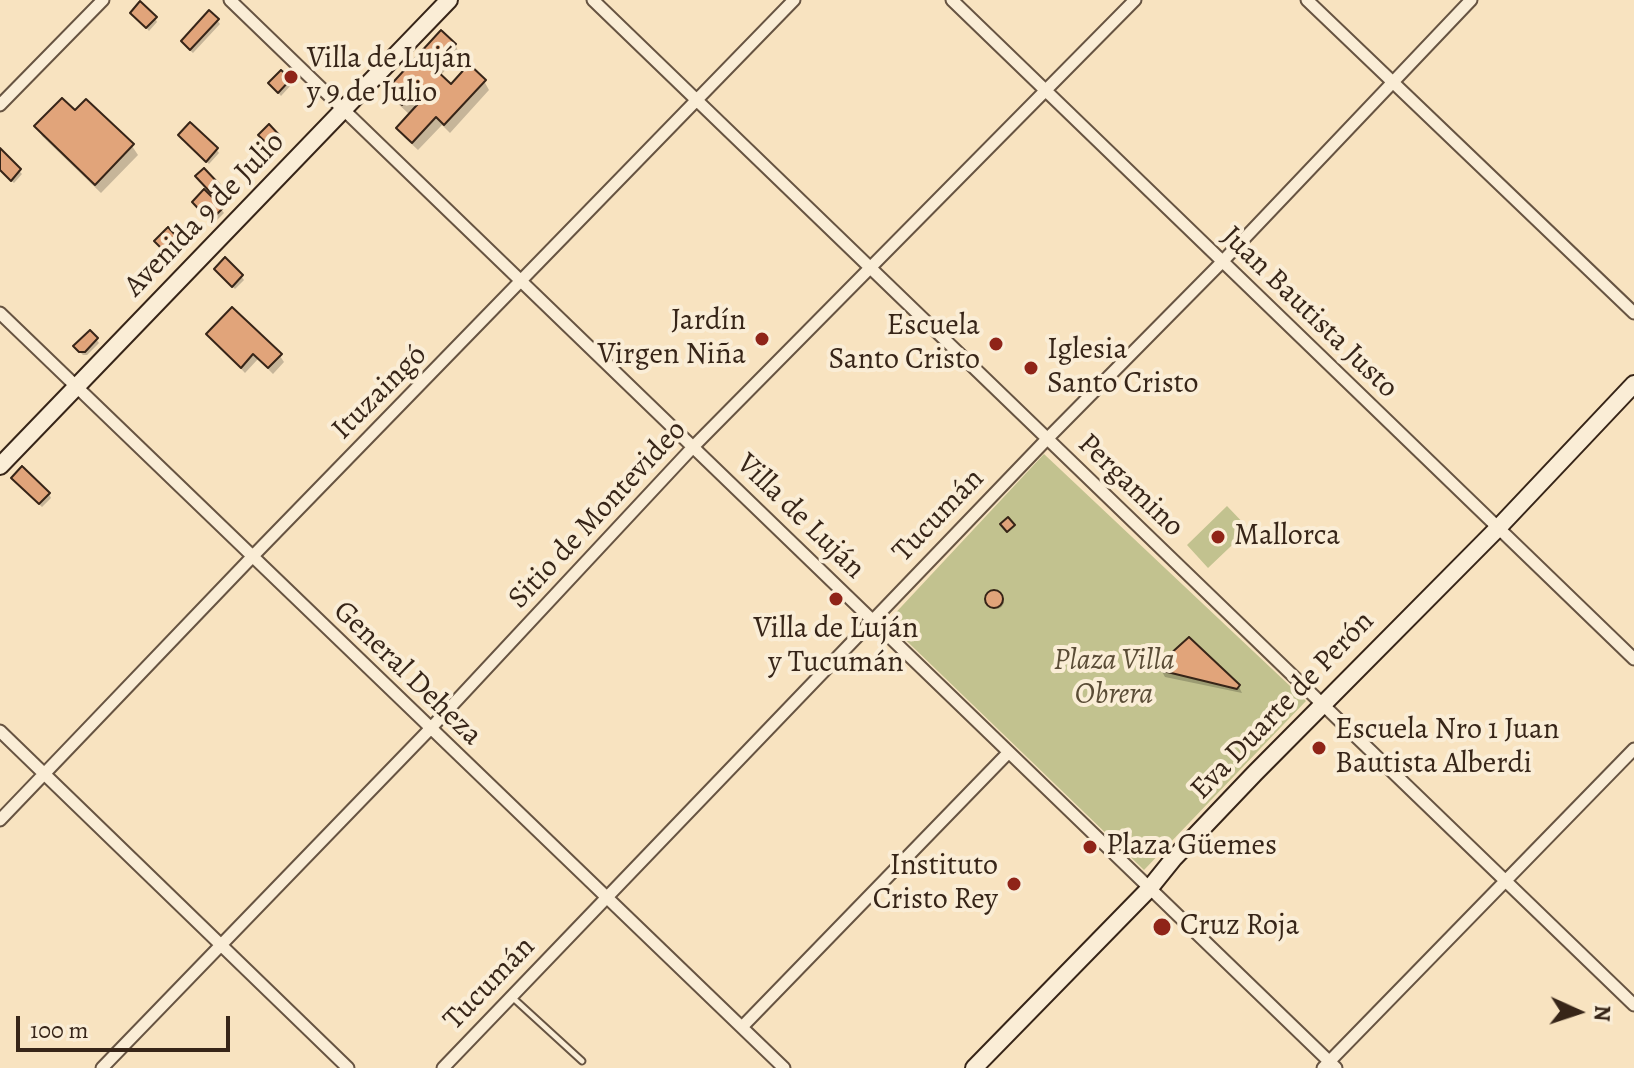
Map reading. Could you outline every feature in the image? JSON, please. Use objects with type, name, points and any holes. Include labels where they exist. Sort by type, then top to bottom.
[{"type":"main road","name":"Avenida 9 de Julio","points":[[0,466],[449,0]]},
{"type":"main road","name":"Eva Duarte de Perón","points":[[974,1068],[1634,384]]},
{"type":"street","points":[[0,105],[103,0]]},
{"type":"street","name":"Villa de Luján","points":[[230,0],[1330,1066]]},
{"type":"street","name":"Pergamino","points":[[593,0],[1634,1005]]},
{"type":"street","name":"Ituzaingó","points":[[0,820],[794,0]]},
{"type":"street","name":"Juan Bautista Justo","points":[[952,0],[1634,659]]},
{"type":"street","name":"Sitio de Montevideo","points":[[102,1068],[430,729],[693,447],[1135,0]]},
{"type":"street","points":[[1307,0],[1634,313]]},
{"type":"street","name":"Tucumán","points":[[443,1068],[1471,0]]},
{"type":"street","name":"General Deheza","points":[[0,313],[784,1068]]},
{"type":"street","points":[[0,731],[348,1068]]},
{"type":"street","points":[[1330,1066],[1505,880],[1634,749]]},
{"type":"street","points":[[742,1027],[1008,753]]},
{"type":"lane","points":[[512,996],[582,1061]]},
{"type":"green space","name":"Plaza Villa Obrera","points":[[1044,454],[1306,701],[1144,870],[887,622]]},
{"type":"green space","name":"Mallorca","points":[[1227,506],[1249,529],[1208,568],[1187,545]]},
{"type":"building","points":[[140,1],[157,17],[146,28],[130,13]]},
{"type":"building","points":[[209,10],[219,19],[190,50],[181,41]]},
{"type":"building","points":[[441,30],[456,44],[434,68],[451,84],[469,64],[486,80],[444,125],[436,117],[412,143],[396,128],[426,95],[418,88],[402,105],[386,90]]},
{"type":"building","points":[[281,70],[291,79],[278,93],[268,83]]},
{"type":"building","points":[[62,98],[75,110],[86,99],[134,144],[95,185],[34,126]]},
{"type":"building","points":[[190,122],[218,148],[206,162],[178,135]]},
{"type":"building","points":[[269,124],[282,138],[272,148],[258,135]]},
{"type":"building","points":[[0,148],[21,169],[11,181],[0,170]]},
{"type":"building","points":[[204,168],[220,185],[211,193],[195,176]]},
{"type":"building","points":[[204,189],[223,208],[210,221],[192,202]]},
{"type":"building","points":[[168,227],[177,237],[163,250],[154,241]]},
{"type":"building","points":[[225,257],[243,275],[232,287],[214,269]]},
{"type":"building","points":[[232,307],[282,354],[268,368],[253,354],[241,368],[206,334]]},
{"type":"building","points":[[90,330],[98,338],[85,352],[79,352],[73,346]]},
{"type":"building","points":[[22,466],[50,493],[39,504],[11,478]]},
{"type":"building","points":[[1008,517],[1015,525],[1007,532],[1000,524]]},
{"type":"building","points":[[994,590],[1003,599],[994,608],[985,599]]},
{"type":"building","points":[[1189,637],[1240,685],[1237,689],[1159,670],[1158,665]]},
{"type":"place","name":"Villa de Luján y 9 de Julio","points":[[291,77]]},
{"type":"place","name":"Jardín Virgen Niña","points":[[762,339]]},
{"type":"place","name":"Escuela Santo Cristo","points":[[996,344]]},
{"type":"place","name":"Iglesia Santo Cristo","points":[[1031,368]]},
{"type":"place","name":"Mallorca","points":[[1218,537]]},
{"type":"place","name":"Villa de Luján y Tucumán","points":[[836,599]]},
{"type":"place","name":"Escuela Nro 1 Juan Bautista Alberdi","points":[[1319,748]]},
{"type":"place","name":"Plaza Güemes","points":[[1090,847]]},
{"type":"place","name":"Instituto Cristo Rey","points":[[1014,884]]},
{"type":"place","name":"Cruz Roja","points":[[1162,927]]}]
